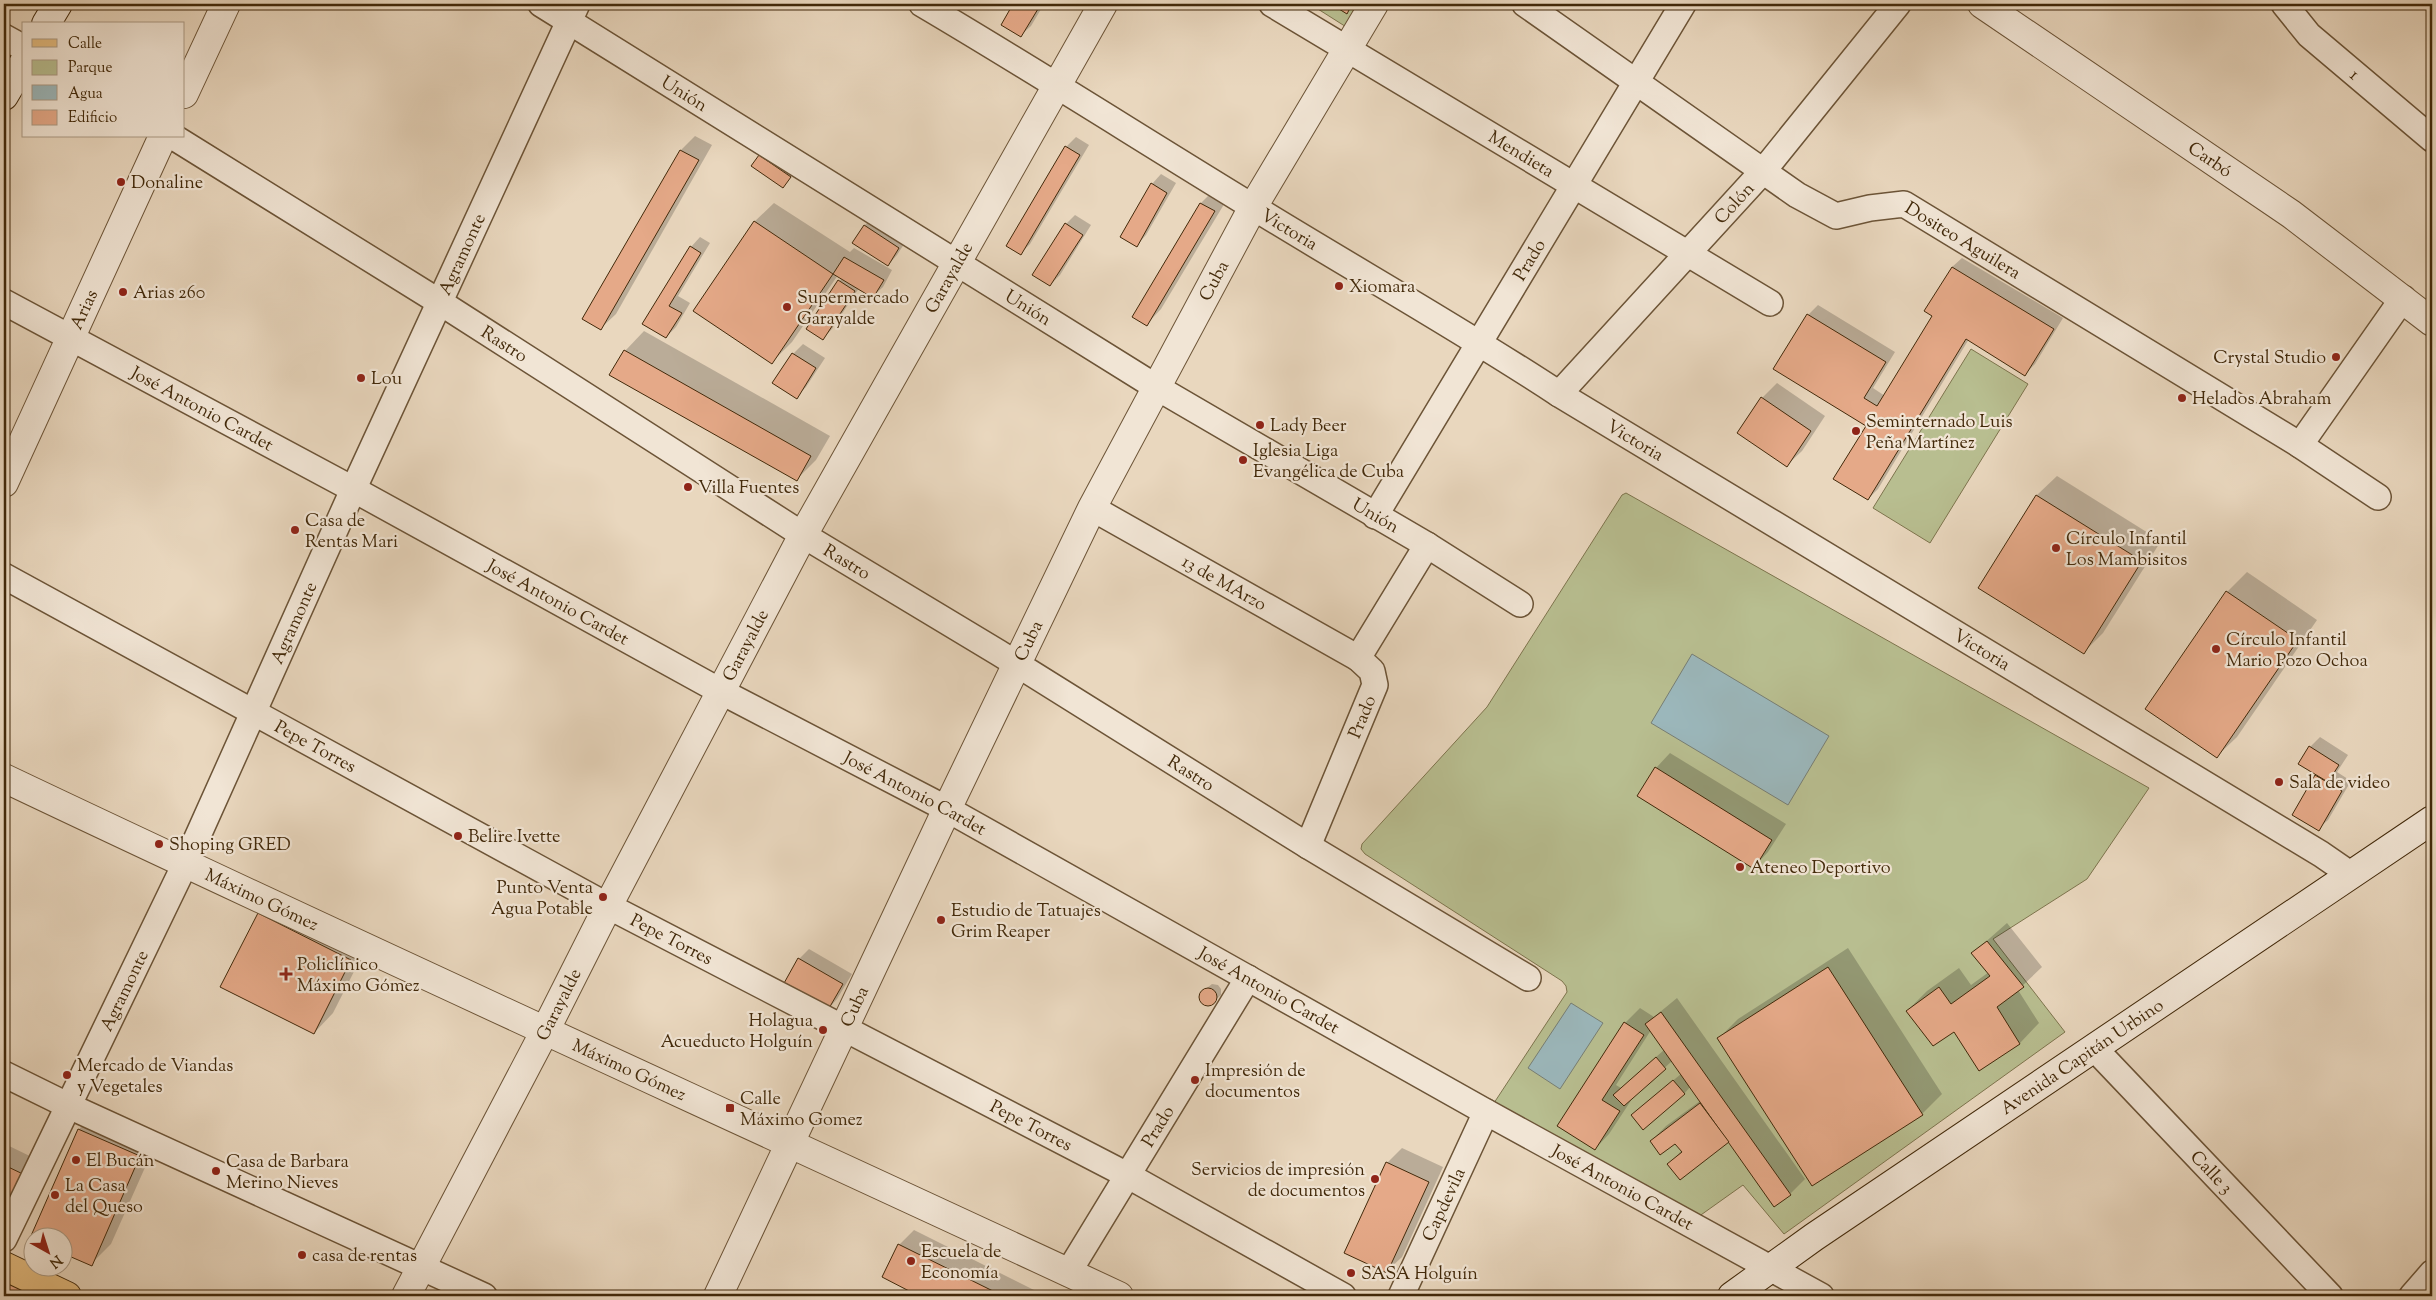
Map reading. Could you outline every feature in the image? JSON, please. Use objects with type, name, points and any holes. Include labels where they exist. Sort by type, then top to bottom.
[{"type":"main road","points":[[4,1266],[67,1296]]},
{"type":"street","points":[[47,22],[58,4]]},
{"type":"street","points":[[185,92],[226,4]]},
{"type":"street","name":"Unión","points":[[541,4],[574,12],[958,262],[1156,387],[1427,545],[1520,604]]},
{"type":"street","name":"Victoria","points":[[922,4],[1057,84],[1254,207],[1478,341],[1559,394],[2312,849],[2350,874]]},
{"type":"street","name":"Garayalde","points":[[406,1296],[803,535],[1103,4]]},
{"type":"street","name":"Mendieta","points":[[1272,4],[1573,186],[1688,252],[1770,303]]},
{"type":"street","name":"Cuba","points":[[718,1296],[947,809],[1092,508],[1254,207],[1374,4]]},
{"type":"street","name":"Dositeo Aguilera","points":[[1525,4],[1797,195],[1836,216],[1870,208],[1904,204],[2300,445],[2378,497]]},
{"type":"street","name":"Prado","points":[[1376,516],[1478,341],[1683,4]]},
{"type":"street","name":"Colón","points":[[1559,394],[1764,170],[1898,4]]},
{"type":"street","name":"Carbó","points":[[1982,4],[2291,214],[2432,322]]},
{"type":"street","name":"1","points":[[2284,4],[2309,35],[2432,139]]},
{"type":"street","name":"Agramonte","points":[[4,1239],[185,864],[354,490],[574,12]]},
{"type":"street","points":[[4,37],[22,47]]},
{"type":"street","points":[[4,96],[22,65]]},
{"type":"street","name":"Arias","points":[[4,483],[70,336],[163,138]]},
{"type":"street","name":"Rastro","points":[[175,138],[441,303],[803,535],[1018,665],[1308,846],[1528,978]]},
{"type":"street","points":[[2300,445],[2403,298]]},
{"type":"street","name":"José Antonio Cardet","points":[[4,302],[354,490],[720,691],[947,809],[1486,1112],[1770,1270],[1821,1296]]},
{"type":"street","name":"13 de MArzo","points":[[1092,508],[1358,658]]},
{"type":"street","points":[[1358,658],[1427,545]]},
{"type":"street","name":"Pepe Torres","points":[[4,576],[608,906],[1127,1175],[1343,1296]]},
{"type":"street","name":"Prado","points":[[1308,846],[1375,685],[1372,672],[1358,658]]},
{"type":"street","name":"Máximo Gómez","points":[[4,778],[185,864],[546,1030],[790,1146],[1117,1296]]},
{"type":"street","name":"Avenida Capitán Urbino","points":[[1732,1296],[1814,1237],[2432,820]]},
{"type":"street","name":"Prado","points":[[1068,1273],[1248,978]]},
{"type":"street","name":"Calle 3","points":[[2094,1048],[2330,1296]]},
{"type":"street","points":[[4,1074],[69,1106],[484,1296]]},
{"type":"street","name":"Capdevila","points":[[1401,1296],[1486,1112]]},
{"type":"street","points":[[2412,1296],[2432,1274]]},
{"type":"green space","points":[[1310,4],[1366,4],[1351,30]]},
{"type":"green space","points":[[1971,349],[2028,384],[1930,543],[1873,508]]},
{"type":"green space","name":"Ateneo Deportivo","points":[[1626,493],[2149,788],[2087,879],[1993,939],[2065,1032],[1784,1234],[1743,1185],[1691,1222],[1492,1106],[1567,992],[1566,986],[1562,981],[1365,854],[1361,849],[1362,844],[1487,707],[1622,495]]},
{"type":"water","points":[[1692,654],[1829,736],[1788,805],[1651,723]]},
{"type":"water","points":[[1571,1003],[1603,1023],[1560,1089],[1528,1068]]},
{"type":"building","points":[[1013,4],[1041,4],[1021,37],[1001,25]]},
{"type":"building","points":[[1331,4],[1352,4],[1347,14]]},
{"type":"building","points":[[1065,146],[1080,155],[1021,255],[1006,246]]},
{"type":"building","points":[[680,150],[699,160],[601,330],[582,319]]},
{"type":"building","points":[[759,155],[791,177],[783,188],[751,166]]},
{"type":"building","points":[[1151,183],[1167,193],[1137,247],[1120,237]]},
{"type":"building","points":[[1200,203],[1215,211],[1147,326],[1132,317]]},
{"type":"building","points":[[754,221],[833,274],[772,364],[693,311]]},
{"type":"building","points":[[1065,223],[1083,235],[1050,286],[1032,275]]},
{"type":"building","points":[[864,225],[899,248],[888,266],[852,243]]},
{"type":"building","points":[[690,246],[701,253],[669,306],[682,313],[666,338],[642,324]]},
{"type":"building","points":[[844,257],[884,280],[873,298],[833,274]]},
{"type":"building","points":[[1952,267],[2054,329],[2025,376],[1966,339],[1868,500],[1833,479],[1866,426],[1773,369],[1807,314],[1886,362],[1864,398],[1877,406],[1932,316],[1924,311]]},
{"type":"building","points":[[838,280],[855,291],[823,340],[806,329]]},
{"type":"building","points":[[624,350],[811,456],[797,481],[609,375]]},
{"type":"building","points":[[792,353],[816,368],[797,399],[772,383]]},
{"type":"building","points":[[1761,397],[1811,431],[1787,467],[1737,433]]},
{"type":"building","name":"Círculo Infantil Los Mambisitos","points":[[2036,495],[2142,561],[2084,654],[1978,588]]},
{"type":"building","points":[[2226,591],[2298,640],[2217,758],[2145,709]]},
{"type":"building","points":[[2309,746],[2339,765],[2328,782],[2298,764]]},
{"type":"building","points":[[1655,767],[1772,840],[1754,869],[1637,796]]},
{"type":"building","points":[[2315,775],[2342,791],[2319,831],[2292,815]]},
{"type":"building","name":"Policlínico Máximo Gómez","points":[[258,913],[351,960],[314,1034],[220,987]]},
{"type":"building","points":[[1987,941],[2024,987],[1997,1007],[2020,1044],[1979,1071],[1954,1032],[1933,1046],[1906,1011],[1939,987],[1951,1004],[1990,976],[1971,953]]},
{"type":"building","points":[[798,958],[843,984],[828,1010],[783,985]]},
{"type":"building","points":[[1828,967],[1923,1115],[1812,1186],[1717,1038]]},
{"type":"building","points":[[1204,988],[1212,988],[1217,993],[1215,1004],[1204,1006],[1199,1001],[1199,993]]},
{"type":"building","points":[[1661,1012],[1791,1195],[1774,1207],[1645,1024]]},
{"type":"building","points":[[1624,1022],[1644,1035],[1602,1100],[1620,1111],[1595,1150],[1557,1126]]},
{"type":"building","points":[[1656,1057],[1666,1069],[1624,1106],[1613,1095]]},
{"type":"building","points":[[1673,1080],[1685,1094],[1643,1130],[1631,1115]]},
{"type":"building","points":[[1700,1103],[1729,1142],[1680,1180],[1667,1164],[1682,1152],[1675,1144],[1660,1155],[1650,1141]]},
{"type":"building","points":[[78,1129],[140,1156],[92,1266],[72,1257],[72,1228],[34,1228]]},
{"type":"building","points":[[1386,1162],[1429,1182],[1387,1273],[1344,1253]]},
{"type":"building","points":[[4,1165],[25,1175],[4,1217]]},
{"type":"building","name":"Escuela de Economía","points":[[898,1244],[1003,1296],[909,1296],[911,1292],[882,1277]]},
{"type":"building","points":[[7,1278],[43,1296],[4,1296],[4,1283]]},
{"type":"place","name":"Donaline","points":[[121,182]]},
{"type":"place","name":"Xiomara","points":[[1339,286]]},
{"type":"place","name":"Arias 260","points":[[123,292]]},
{"type":"place","name":"Supermercado Garayalde","points":[[787,307]]},
{"type":"place","name":"Crystal Studio","points":[[2336,357]]},
{"type":"place","name":"Lou","points":[[361,378]]},
{"type":"place","name":"Helados Abraham","points":[[2182,398]]},
{"type":"place","name":"Lady Beer","points":[[1260,425]]},
{"type":"place","name":"Seminternado Luis Peña Martínez","points":[[1856,431]]},
{"type":"place","name":"Iglesia Liga Evangélica de Cuba","points":[[1243,460]]},
{"type":"place","name":"Villa Fuentes","points":[[688,487]]},
{"type":"place","name":"Casa de Rentas Mari","points":[[295,530]]},
{"type":"place","name":"Círculo Infantil Los Mambisitos","points":[[2056,548]]},
{"type":"place","name":"Círculo Infantil Mario Pozo Ochoa","points":[[2216,649]]},
{"type":"place","name":"Sala de video","points":[[2279,782]]},
{"type":"place","name":"Belire Ivette","points":[[458,836]]},
{"type":"place","name":"Shoping GRED","points":[[159,844]]},
{"type":"place","name":"Ateneo Deportivo","points":[[1740,867]]},
{"type":"place","name":"Punto Venta Agua Potable","points":[[603,897]]},
{"type":"place","name":"Estudio de Tatuajes Grim Reaper","points":[[941,920]]},
{"type":"place","name":"Policlínico Máximo Gómez","points":[[286,974]]},
{"type":"place","name":"Holagua Acueducto Holguín","points":[[823,1030]]},
{"type":"place","name":"Mercado de Viandas y Vegetales","points":[[67,1075]]},
{"type":"place","name":"Impresión de documentos","points":[[1195,1080]]},
{"type":"place","name":"Calle Máximo Gomez","points":[[730,1108]]},
{"type":"place","name":"El Bucán","points":[[76,1160]]},
{"type":"place","name":"Casa de Barbara Merino Nieves","points":[[216,1171]]},
{"type":"place","name":"Servicios de impresión de documentos","points":[[1375,1179]]},
{"type":"place","name":"La Casa del Queso","points":[[55,1195]]},
{"type":"place","name":"casa de rentas","points":[[302,1255]]},
{"type":"place","name":"Escuela de Economía","points":[[911,1261]]},
{"type":"place","name":"SASA Holguín","points":[[1351,1273]]}]
